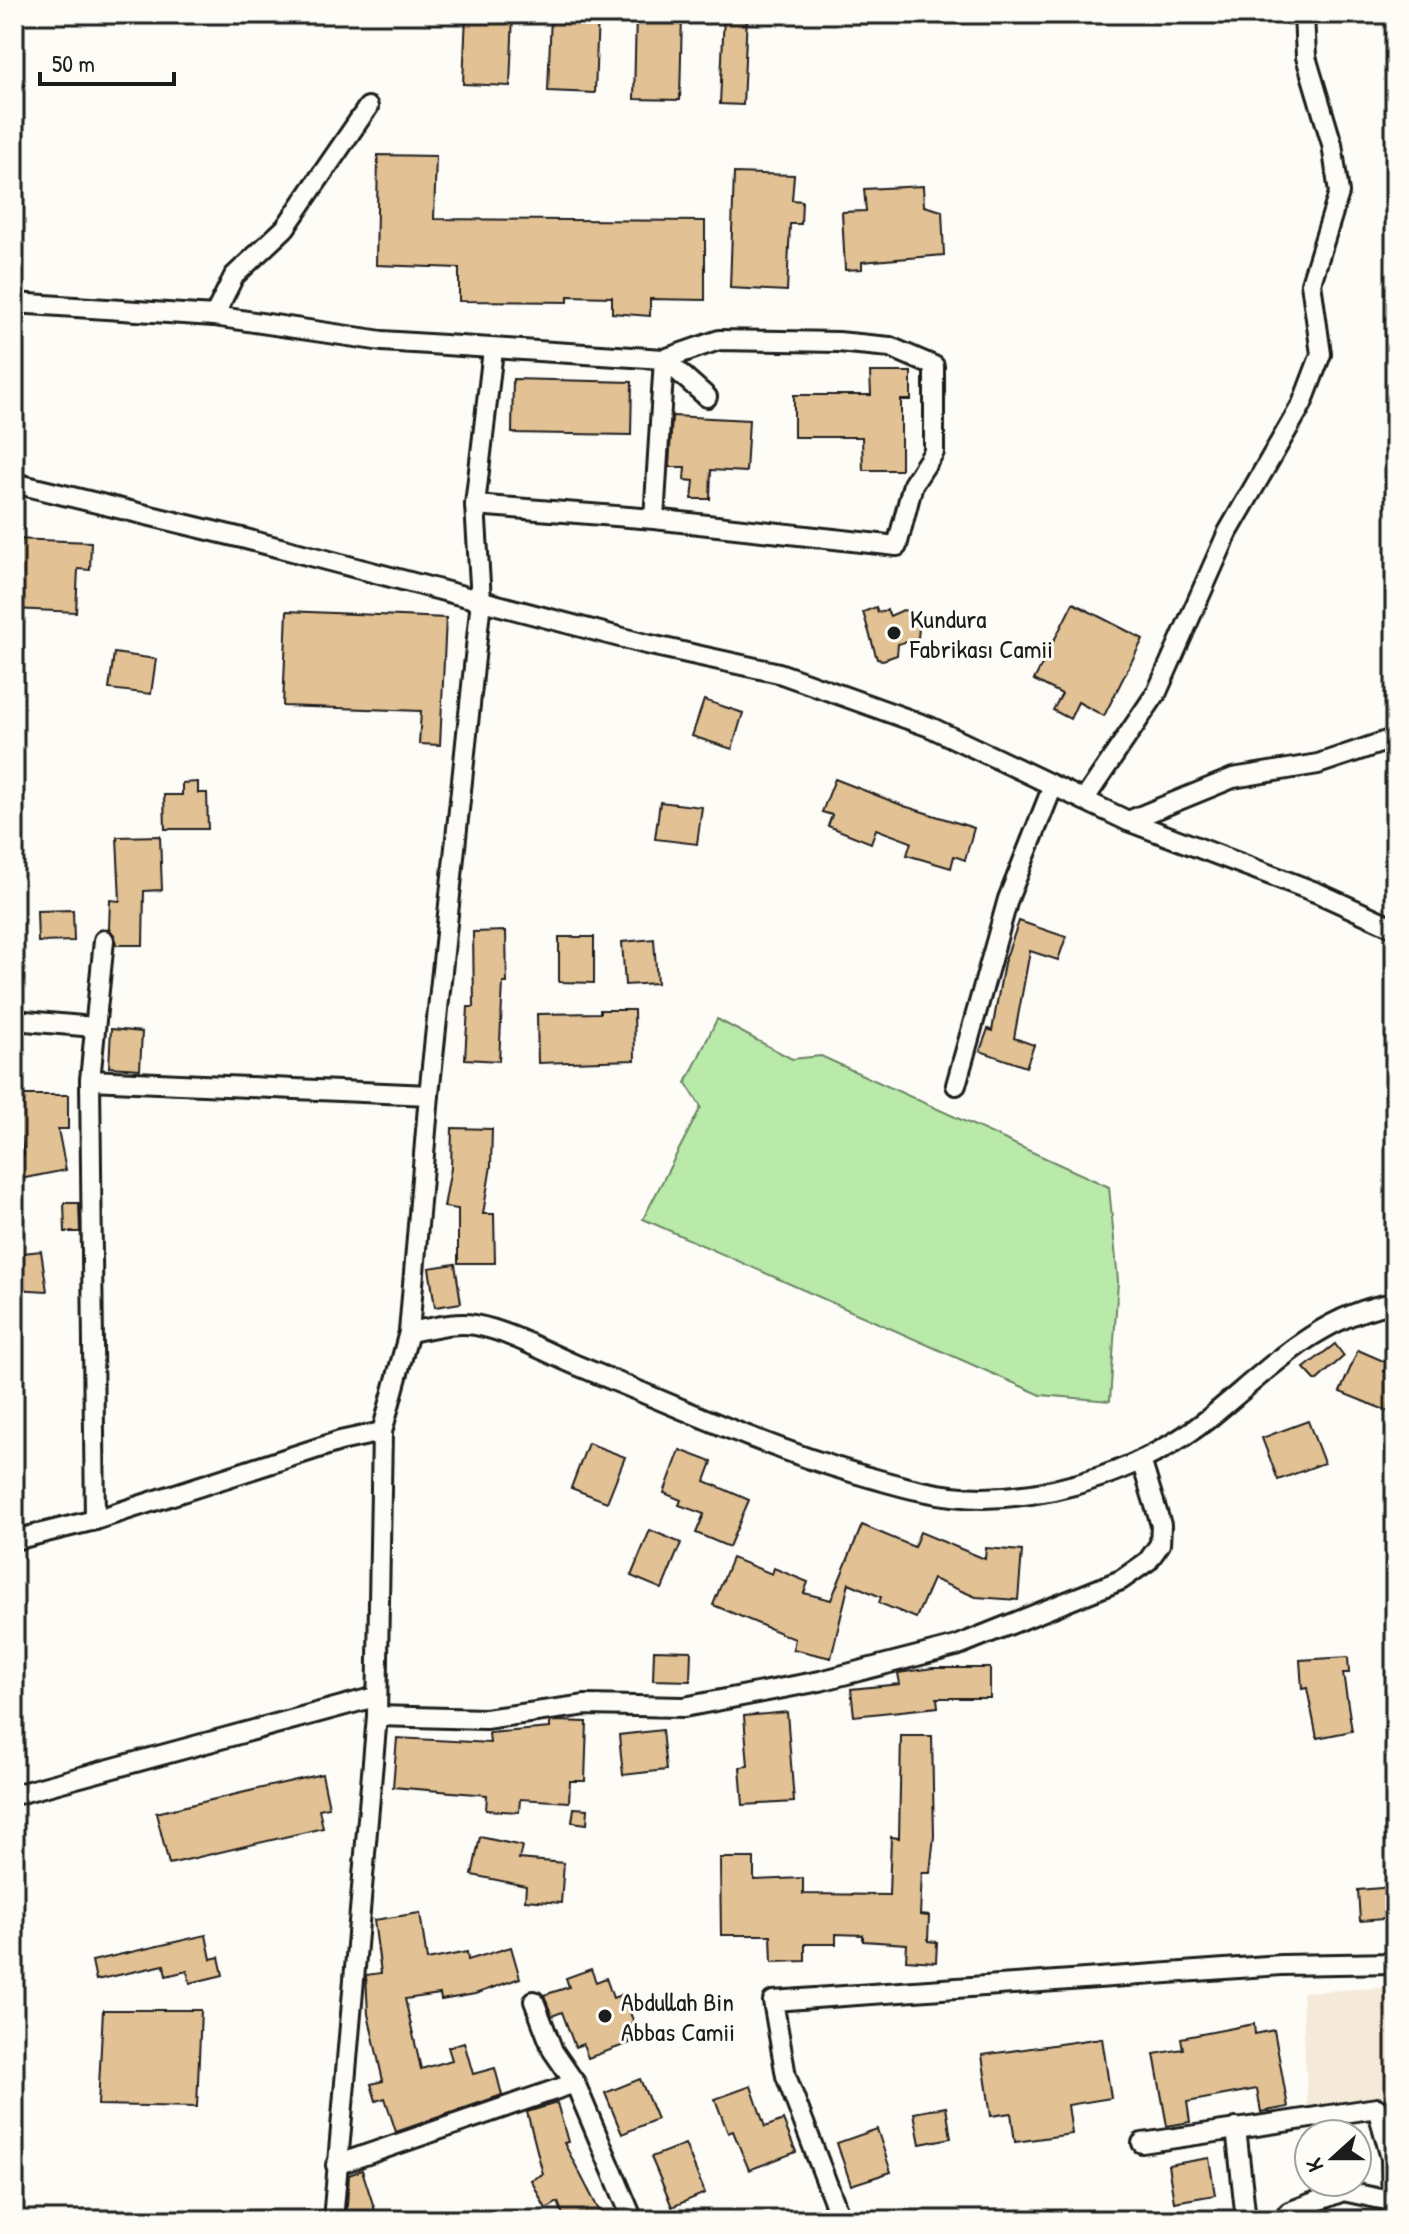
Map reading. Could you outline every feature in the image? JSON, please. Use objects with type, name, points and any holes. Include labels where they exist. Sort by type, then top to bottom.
[{"type":"street","points":[[1084,800],[1157,692],[1228,532],[1302,404],[1321,354],[1311,283],[1339,193],[1332,144],[1306,57],[1304,14]]},
{"type":"street","points":[[214,316],[234,276],[285,228],[368,107]]},
{"type":"street","points":[[14,303],[214,316],[382,341],[664,359],[719,340],[838,342],[890,347],[934,366],[934,452],[913,484],[897,546],[654,519],[475,505]]},
{"type":"street","points":[[333,2220],[376,1707],[382,1432],[409,1332],[429,1095],[481,600],[475,505],[493,350]]},
{"type":"street","points":[[664,359],[707,397]]},
{"type":"street","points":[[654,519],[664,359]]},
{"type":"street","points":[[14,483],[646,644],[779,673],[930,727],[1128,821],[1318,893],[1395,928]]},
{"type":"street","points":[[1128,821],[1233,778],[1318,764],[1395,738]]},
{"type":"street","points":[[956,1085],[1008,899],[1053,786]]},
{"type":"street","points":[[95,1520],[90,1080],[104,940]]},
{"type":"street","points":[[14,1020],[94,1027]]},
{"type":"street","points":[[90,1080],[429,1095]]},
{"type":"street","points":[[409,1332],[474,1325],[792,1455],[913,1490],[982,1498],[1055,1490],[1141,1460],[1205,1421],[1260,1374],[1334,1321],[1364,1308],[1395,1303]]},
{"type":"street","points":[[14,1540],[95,1520],[340,1441],[382,1432]]},
{"type":"street","points":[[14,1795],[376,1707],[485,1719],[586,1705],[684,1707],[820,1681],[956,1646],[1121,1580],[1148,1561],[1160,1544],[1161,1525],[1141,1460]]},
{"type":"street","points":[[841,2220],[786,2076],[773,2001],[1281,1965],[1395,1963]]},
{"type":"street","points":[[534,2001],[553,2051],[575,2083],[633,2220]]},
{"type":"street","points":[[336,2165],[575,2083]]},
{"type":"street","points":[[1142,2143],[1377,2108],[1391,2158],[1392,2208],[1343,2191],[1289,2212],[1281,2220]]},
{"type":"street","points":[[1236,2128],[1246,2220]]},
{"type":"shaded area","points":[[1395,1987],[1395,2130],[1386,2101],[1308,2118],[1302,1992]]},
{"type":"green space","points":[[717,1019],[792,1059],[821,1056],[1109,1187],[1118,1281],[1110,1401],[1041,1395],[643,1219],[701,1107],[686,1083]]},
{"type":"building","points":[[466,14],[513,14],[510,86],[463,84]]},
{"type":"building","points":[[551,14],[598,14],[595,93],[548,91]]},
{"type":"building","points":[[636,14],[682,14],[680,100],[634,99]]},
{"type":"building","points":[[724,14],[747,14],[743,105],[720,104]]},
{"type":"building","points":[[378,155],[436,156],[434,219],[705,221],[705,300],[650,299],[650,316],[612,313],[612,297],[568,296],[568,302],[459,301],[459,268],[376,265]]},
{"type":"building","points":[[734,173],[794,175],[792,200],[802,201],[801,224],[790,224],[787,291],[730,288]]},
{"type":"building","points":[[923,186],[924,206],[942,211],[944,255],[862,262],[862,269],[845,270],[842,212],[866,211],[864,189]]},
{"type":"building","points":[[870,372],[911,372],[911,400],[901,400],[901,470],[863,470],[862,437],[794,437],[794,395],[871,395]]},
{"type":"building","points":[[513,379],[632,382],[631,435],[512,433]]},
{"type":"building","points":[[672,416],[749,420],[746,472],[711,470],[710,499],[692,499],[694,481],[684,480],[685,467],[669,467]]},
{"type":"building","points":[[14,539],[91,542],[90,570],[78,569],[76,612],[14,609]]},
{"type":"building","points":[[1073,603],[1143,639],[1104,716],[1078,702],[1070,719],[1053,710],[1062,694],[1034,680]]},
{"type":"building","name":"Kundura Fabrikası Camii","points":[[876,607],[878,612],[887,610],[890,616],[903,610],[916,614],[919,628],[918,638],[898,644],[897,655],[883,660],[877,659],[863,612]]},
{"type":"building","points":[[287,611],[446,618],[440,745],[419,744],[421,711],[283,706]]},
{"type":"building","points":[[114,653],[156,659],[151,694],[109,689]]},
{"type":"building","points":[[704,700],[743,713],[732,749],[692,736]]},
{"type":"building","points":[[835,779],[904,806],[974,828],[965,860],[954,856],[951,868],[907,855],[911,842],[876,829],[871,843],[828,826],[832,815],[822,812]]},
{"type":"building","points":[[198,782],[198,793],[207,793],[208,829],[165,829],[164,795],[182,795],[182,783]]},
{"type":"building","points":[[660,802],[702,807],[697,844],[655,839]]},
{"type":"building","points":[[160,836],[162,890],[144,891],[143,945],[116,945],[115,936],[109,929],[110,900],[120,901],[117,837]]},
{"type":"building","points":[[73,910],[74,941],[38,942],[37,911]]},
{"type":"building","points":[[1019,921],[1066,937],[1058,960],[1030,951],[1014,1038],[1034,1045],[1026,1067],[980,1051],[988,1029],[992,1031],[1004,963]]},
{"type":"building","points":[[506,931],[507,983],[503,983],[499,1061],[465,1059],[468,1007],[474,1007],[473,932]]},
{"type":"building","points":[[559,937],[594,937],[594,983],[559,982]]},
{"type":"building","points":[[654,939],[657,983],[625,985],[622,942]]},
{"type":"building","points":[[600,1010],[634,1010],[635,1060],[538,1063],[537,1014],[600,1013]]},
{"type":"building","points":[[111,1029],[142,1032],[140,1069],[109,1067]]},
{"type":"building","points":[[14,1095],[68,1095],[68,1129],[58,1129],[66,1170],[20,1179],[15,1157],[24,1155],[18,1129],[14,1129]]},
{"type":"building","points":[[452,1128],[492,1129],[491,1166],[483,1214],[494,1214],[495,1263],[458,1263],[458,1209],[444,1207],[451,1168]]},
{"type":"building","points":[[64,1203],[79,1203],[80,1232],[65,1232]]},
{"type":"building","points":[[41,1251],[47,1291],[14,1289],[14,1254]]},
{"type":"building","points":[[455,1264],[461,1303],[435,1307],[429,1268]]},
{"type":"building","points":[[1335,1344],[1344,1356],[1316,1381],[1304,1368]]},
{"type":"building","points":[[1358,1350],[1388,1363],[1384,1371],[1395,1374],[1395,1414],[1340,1392]]},
{"type":"building","points":[[1308,1421],[1324,1463],[1278,1480],[1262,1438]]},
{"type":"building","points":[[588,1443],[625,1457],[607,1502],[571,1488]]},
{"type":"building","points":[[680,1450],[712,1462],[705,1481],[749,1500],[729,1547],[696,1533],[704,1514],[679,1505],[681,1500],[664,1493]]},
{"type":"building","points":[[862,1525],[914,1547],[920,1532],[985,1559],[986,1548],[1022,1551],[1018,1600],[976,1597],[933,1579],[916,1618],[879,1603],[881,1597],[849,1583],[831,1658],[793,1649],[795,1639],[713,1605],[732,1558],[772,1574],[774,1568],[808,1582],[804,1593],[831,1600]]},
{"type":"building","points":[[650,1530],[681,1543],[662,1589],[631,1576]]},
{"type":"building","points":[[654,1650],[691,1651],[690,1681],[653,1680]]},
{"type":"building","points":[[1348,1657],[1349,1673],[1343,1673],[1352,1731],[1317,1738],[1307,1688],[1302,1689],[1300,1660]]},
{"type":"building","points":[[933,1668],[990,1668],[990,1698],[937,1698],[938,1707],[854,1716],[851,1689],[900,1684],[898,1673]]},
{"type":"building","points":[[787,1712],[794,1802],[743,1805],[740,1767],[748,1766],[744,1716]]},
{"type":"building","points":[[550,1722],[587,1722],[585,1781],[570,1781],[569,1802],[520,1799],[519,1812],[486,1810],[487,1795],[393,1787],[397,1738],[490,1743],[489,1733],[550,1728]]},
{"type":"building","points":[[662,1730],[666,1770],[623,1775],[619,1735]]},
{"type":"building","points":[[901,1736],[932,1736],[934,1836],[930,1873],[922,1873],[920,1915],[929,1916],[928,1941],[937,1942],[936,1962],[906,1960],[907,1944],[863,1941],[863,1935],[836,1934],[836,1944],[805,1944],[805,1961],[772,1962],[771,1935],[721,1935],[720,1858],[754,1858],[754,1880],[803,1878],[803,1894],[889,1895],[891,1837],[899,1838]]},
{"type":"building","points":[[322,1774],[329,1807],[319,1809],[323,1828],[169,1864],[156,1813]]},
{"type":"building","points":[[574,1808],[588,1809],[587,1824],[572,1822]]},
{"type":"building","points":[[480,1837],[522,1846],[519,1859],[564,1863],[561,1903],[525,1900],[526,1886],[472,1875]]},
{"type":"building","points":[[1393,1887],[1395,1918],[1360,1921],[1358,1890]]},
{"type":"building","points":[[420,1913],[427,1960],[467,1952],[468,1960],[511,1947],[520,1978],[475,1994],[441,2000],[440,1994],[405,1999],[421,2069],[452,2060],[448,2047],[464,2042],[473,2074],[495,2068],[502,2095],[396,2132],[385,2098],[376,2101],[371,2084],[383,2081],[368,2014],[366,1975],[381,1973],[374,1920]]},
{"type":"building","points":[[206,1935],[211,1959],[219,1957],[223,1975],[190,1983],[187,1971],[166,1976],[164,1965],[96,1980],[92,1961]]},
{"type":"building","points":[[591,1969],[596,1982],[606,1978],[613,1998],[623,1994],[634,2023],[624,2027],[630,2043],[588,2058],[583,2044],[575,2047],[562,2012],[552,2016],[544,1995],[569,1987],[566,1978]]},
{"type":"building","points":[[103,2010],[201,2010],[197,2107],[98,2105]]},
{"type":"building","points":[[1254,2024],[1255,2034],[1274,2030],[1288,2107],[1261,2112],[1257,2089],[1187,2102],[1190,2122],[1167,2126],[1154,2054],[1183,2049],[1181,2038]]},
{"type":"building","points":[[1102,2038],[1111,2098],[1068,2105],[1072,2134],[1015,2142],[1011,2113],[991,2116],[982,2055]]},
{"type":"building","points":[[640,2079],[657,2119],[622,2134],[605,2093]]},
{"type":"building","points":[[751,2086],[765,2127],[783,2120],[796,2152],[749,2170],[733,2131],[728,2133],[715,2099]]},
{"type":"building","points":[[557,2103],[568,2142],[564,2143],[604,2220],[565,2220],[558,2202],[546,2209],[531,2180],[543,2174],[527,2112]]},
{"type":"building","points":[[946,2107],[951,2138],[920,2144],[914,2113]]},
{"type":"building","points":[[877,2129],[891,2172],[851,2185],[837,2143]]},
{"type":"building","points":[[685,2144],[705,2193],[672,2207],[651,2157]]},
{"type":"building","points":[[1209,2158],[1215,2195],[1174,2202],[1168,2165]]},
{"type":"building","points":[[362,2170],[378,2220],[346,2220],[349,2175]]},
{"type":"place","name":"Kundura Fabrikası Camii","points":[[894,633]]},
{"type":"place","name":"Abdullah Bin Abbas Camii","points":[[605,2016]]}]
